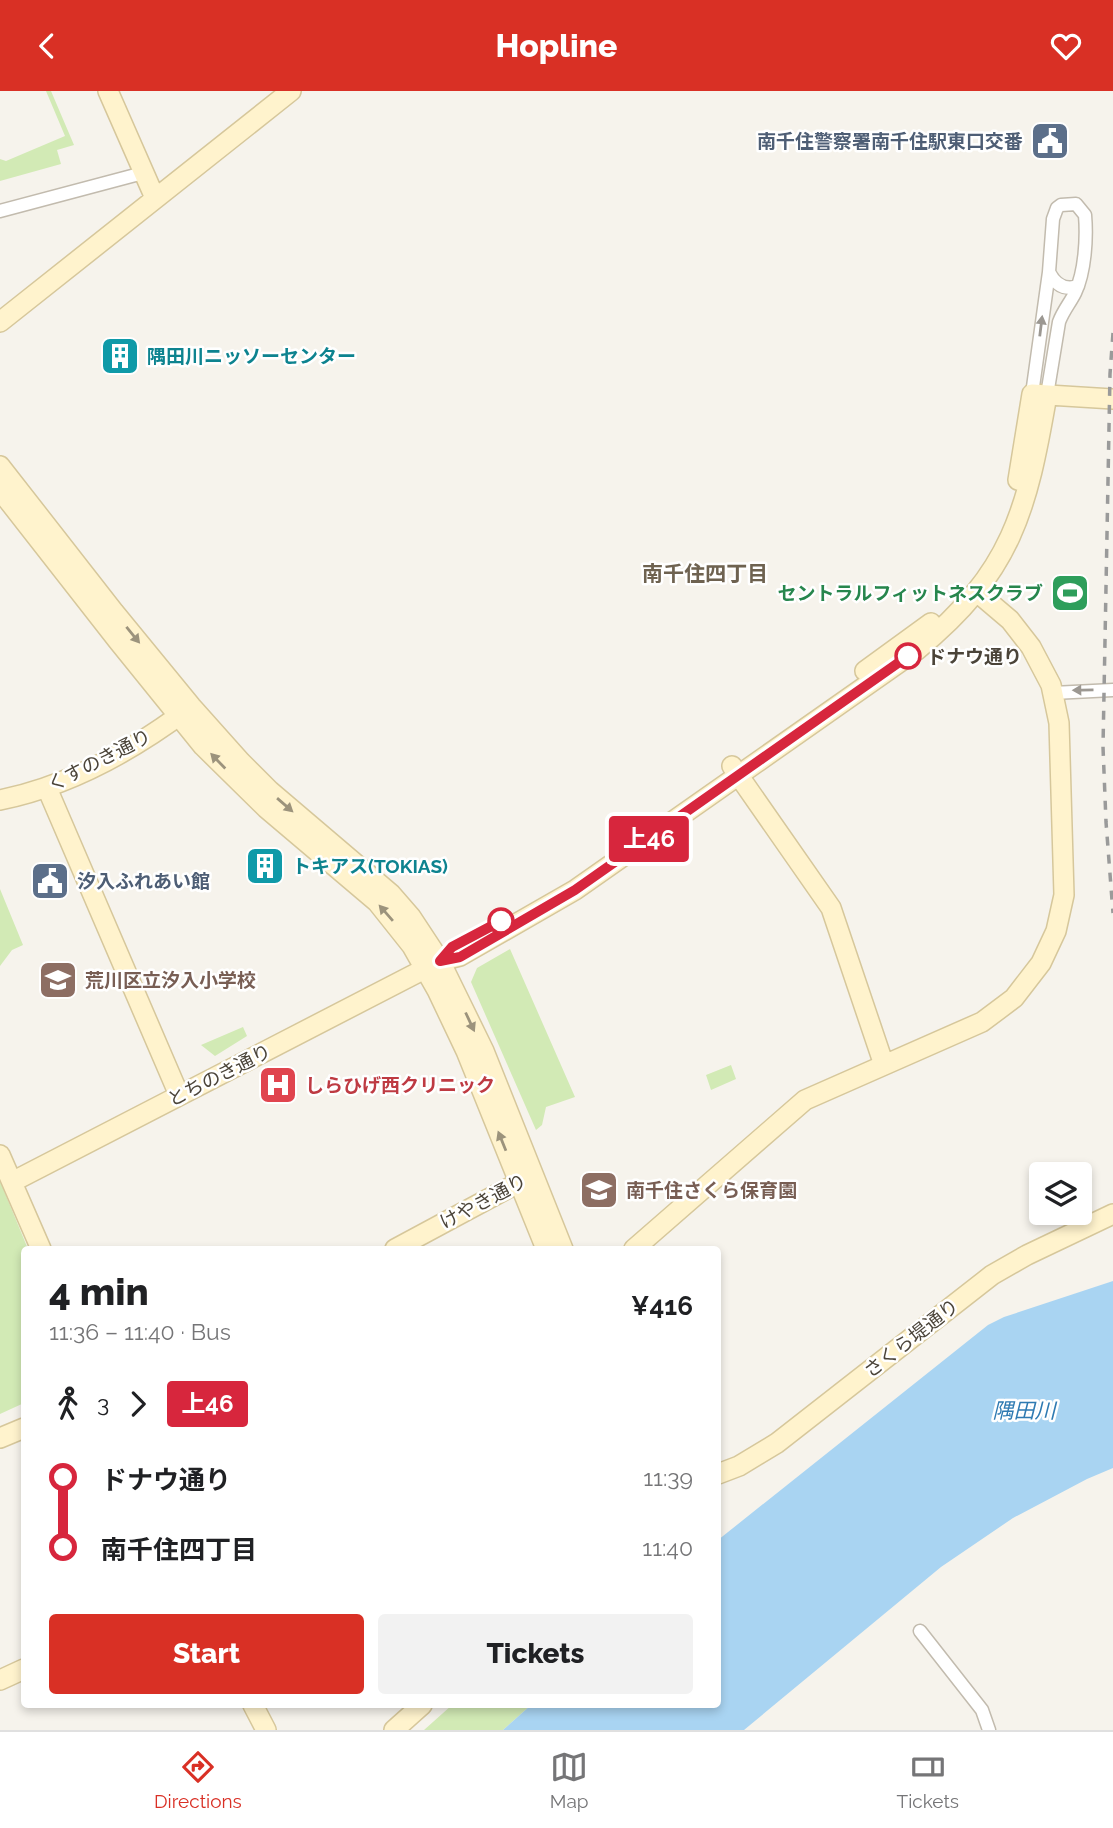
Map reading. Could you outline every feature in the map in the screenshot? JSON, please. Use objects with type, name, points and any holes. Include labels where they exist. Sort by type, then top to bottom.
[{"type":"street","points":[[108,91],[155,198]]},
{"type":"street","points":[[0,322],[290,91]]},
{"type":"street","points":[[0,211],[143,173]]},
{"type":"street","points":[[433,965],[452,947],[569,879],[735,771],[917,650],[958,614],[977,592],[1002,554],[1020,516],[1033,473],[1040,394],[1049,272],[1055,213],[1061,205],[1076,204],[1082,209],[1086,222],[1078,285],[1059,322],[1040,394],[1020,472],[1010,507],[991,549],[968,585],[929,625],[735,771]]},
{"type":"street","points":[[1049,272],[1058,285],[1071,288],[1078,285]]},
{"type":"street","points":[[1040,394],[1113,399]]},
{"type":"street","points":[[0,466],[114,612],[185,711]]},
{"type":"street","points":[[0,490],[185,711],[270,791],[391,894],[411,917],[433,965],[484,1051],[527,1177],[545,1246]]},
{"type":"street","points":[[638,1246],[805,1100],[968,1029],[997,1012],[1014,999],[1028,982],[1050,946],[1062,912],[1065,879],[1059,723],[1053,693],[1044,668],[1020,632],[977,592]]},
{"type":"street","points":[[1053,693],[1113,690]]},
{"type":"street","name":"くすのき通り","points":[[0,800],[47,788],[120,753],[185,711]]},
{"type":"street","points":[[735,771],[831,908],[884,1065]]},
{"type":"street","points":[[47,788],[179,1095]]},
{"type":"street","name":"とちのき通り","points":[[12,1182],[433,965]]},
{"type":"street","points":[[0,1155],[40,1246]]},
{"type":"street","points":[[527,1177],[562,1246]]},
{"type":"street","name":"けやき通り","points":[[400,1246],[527,1177]]},
{"type":"street","name":"さくら堤通り","points":[[721,1473],[739,1466],[777,1443],[992,1275],[1027,1255],[1113,1214]]},
{"type":"street","points":[[0,1438],[21,1429]]},
{"type":"street","points":[[919,1631],[982,1710],[989,1730]]},
{"type":"street","points":[[0,1680],[21,1670]]},
{"type":"street","points":[[254,1708],[265,1730]]},
{"type":"street","points":[[394,1730],[419,1708]]},
{"type":"green space","points":[[46,91],[51,91],[74,145],[57,150],[61,164],[0,181],[0,159],[6,161],[65,136]]},
{"type":"green space","points":[[0,889],[23,945],[12,950],[0,966]]},
{"type":"green space","points":[[510,949],[575,1097],[546,1107],[542,1125],[536,1130],[471,982],[477,968]]},
{"type":"green space","points":[[243,1027],[247,1036],[215,1056],[201,1045]]},
{"type":"green space","points":[[731,1065],[736,1079],[711,1090],[706,1075]]},
{"type":"green space","points":[[0,1181],[27,1246],[21,1246],[21,1404],[0,1414]]},
{"type":"green space","points":[[449,1708],[528,1708],[503,1730],[424,1730]]},
{"type":"water","name":"隅田川","points":[[1113,1281],[1113,1468],[1013,1518],[941,1567],[744,1730],[503,1730],[528,1708],[721,1708],[721,1538],[988,1325],[1004,1317]]},
{"type":"railway","points":[[1113,333],[1103,747],[1113,913]]},
{"type":"bus line","name":"上46","points":[[501,921],[452,947],[440,961],[460,957],[575,890],[908,656]]},
{"type":"place","name":"南千住警察署南千住駅東口交番","points":[[1050,141]]},
{"type":"place","name":"隅田川ニッソーセンター","points":[[120,356]]},
{"type":"place","name":"セントラルフィットネスクラブ","points":[[1070,593]]},
{"type":"place","name":"ドナウ通り","points":[[908,656]]},
{"type":"place","name":"トキアス(TOKIAS)","points":[[265,866]]},
{"type":"place","name":"汐入ふれあい館","points":[[50,881]]},
{"type":"place","name":"荒川区立汐入小学校","points":[[58,980]]},
{"type":"place","name":"しらひげ西クリニック","points":[[278,1085]]},
{"type":"place","name":"南千住さくら保育園","points":[[599,1190]]},
{"type":"district","name":"南千住四丁目","points":[[705,574]]}]
